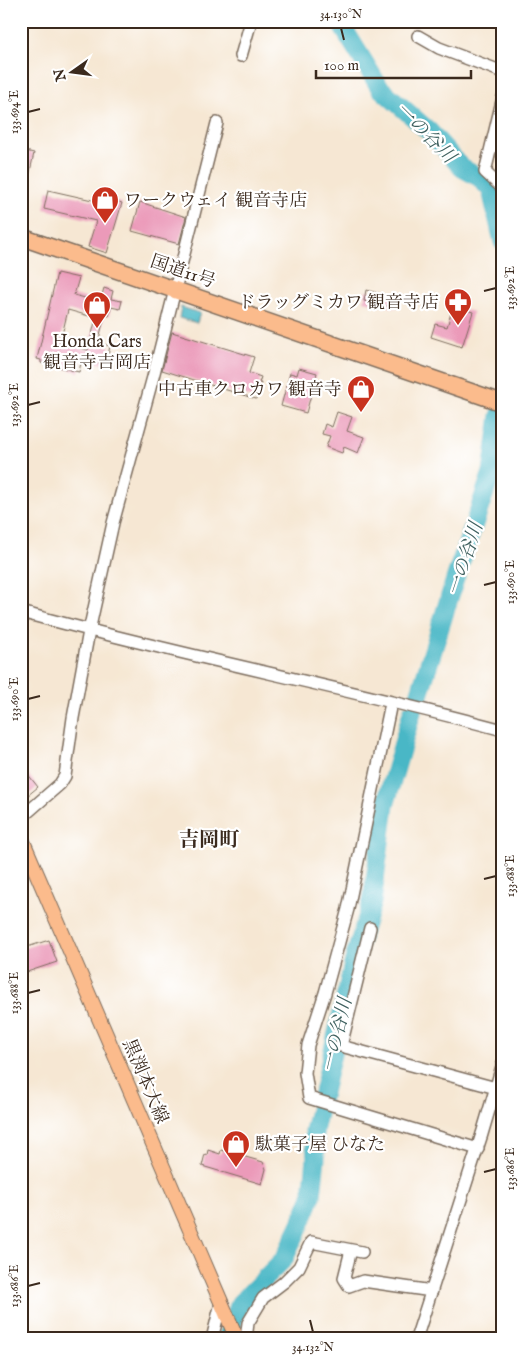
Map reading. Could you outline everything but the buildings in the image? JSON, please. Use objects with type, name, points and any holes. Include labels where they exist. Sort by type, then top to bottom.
[{"type":"highway","name":"国道11号","points":[[21,237],[503,402]]},
{"type":"main road","name":"黒渕本大線","points":[[21,837],[237,1339]]},
{"type":"street","points":[[241,56],[250,21]]},
{"type":"street","points":[[418,36],[439,48],[503,72]]},
{"type":"street","points":[[503,97],[485,172],[503,187]]},
{"type":"street","points":[[21,818],[60,784],[65,776],[73,718],[89,631],[113,523],[176,290],[217,123]]},
{"type":"street","points":[[21,612],[89,631],[391,703],[425,709],[503,730]]},
{"type":"street","points":[[391,703],[348,909],[325,993],[308,1045],[305,1074],[309,1098],[478,1149]]},
{"type":"street","points":[[370,928],[341,1046],[496,1088]]},
{"type":"street","points":[[416,1339],[478,1149],[503,1062]]},
{"type":"street","points":[[246,1339],[248,1323],[263,1298],[284,1282],[299,1266],[311,1242],[357,1250],[344,1278],[349,1286],[363,1281],[432,1291]]},
{"type":"street","points":[[212,1339],[221,1303]]},
{"type":"water","points":[[181,307],[200,313],[197,323],[179,318]]},
{"type":"waterway","name":"一の谷川","points":[[339,21],[380,88],[430,132],[462,168],[480,178],[491,190],[503,242]]},
{"type":"waterway","name":"一の谷川","points":[[417,702],[456,576],[492,472],[500,415]]},
{"type":"waterway","name":"一の谷川","points":[[227,1339],[240,1303],[284,1259],[312,1196],[316,1158],[314,1131],[355,956],[372,902],[385,806],[412,712]]},
{"type":"place","name":"ワークウェイ 観音寺店","points":[[105,224]]},
{"type":"place","name":"ドラッグミカワ 観音寺店","points":[[458,326]]},
{"type":"place","name":"Honda Cars 観音寺吉岡店","points":[[97,329]]},
{"type":"place","name":"中古車クロカワ 観音寺","points":[[361,413]]},
{"type":"place","name":"駄菓子屋 ひなた","points":[[236,1168]]},
{"type":"district","name":"吉岡町","points":[[209,839]]}]
